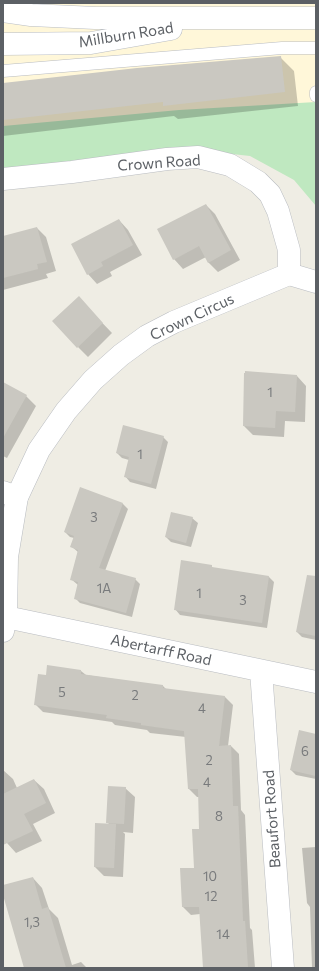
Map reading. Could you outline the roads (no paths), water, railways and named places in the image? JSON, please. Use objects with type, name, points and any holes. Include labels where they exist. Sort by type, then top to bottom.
[{"type":"street","name":"Millburn Road","points":[[3,11],[31,15],[95,18],[316,18]]},
{"type":"street","name":"Millburn Road","points":[[3,44],[91,43],[225,19]]},
{"type":"street","name":"Crown Road","points":[[3,179],[72,172],[167,159],[198,157],[230,165],[258,182],[270,194],[278,211],[288,250],[289,274]]},
{"type":"street","points":[[289,274],[316,282]]},
{"type":"street","name":"Crown Circus","points":[[4,624],[10,494],[66,411],[93,380],[121,355],[147,336],[174,322],[289,274]]},
{"type":"street","name":"Abertarff Road","points":[[4,624],[316,682]]},
{"type":"street","name":"Beaufort Road","points":[[261,671],[283,968]]},
{"type":"lane","points":[[3,70],[282,48],[316,48]]}]
